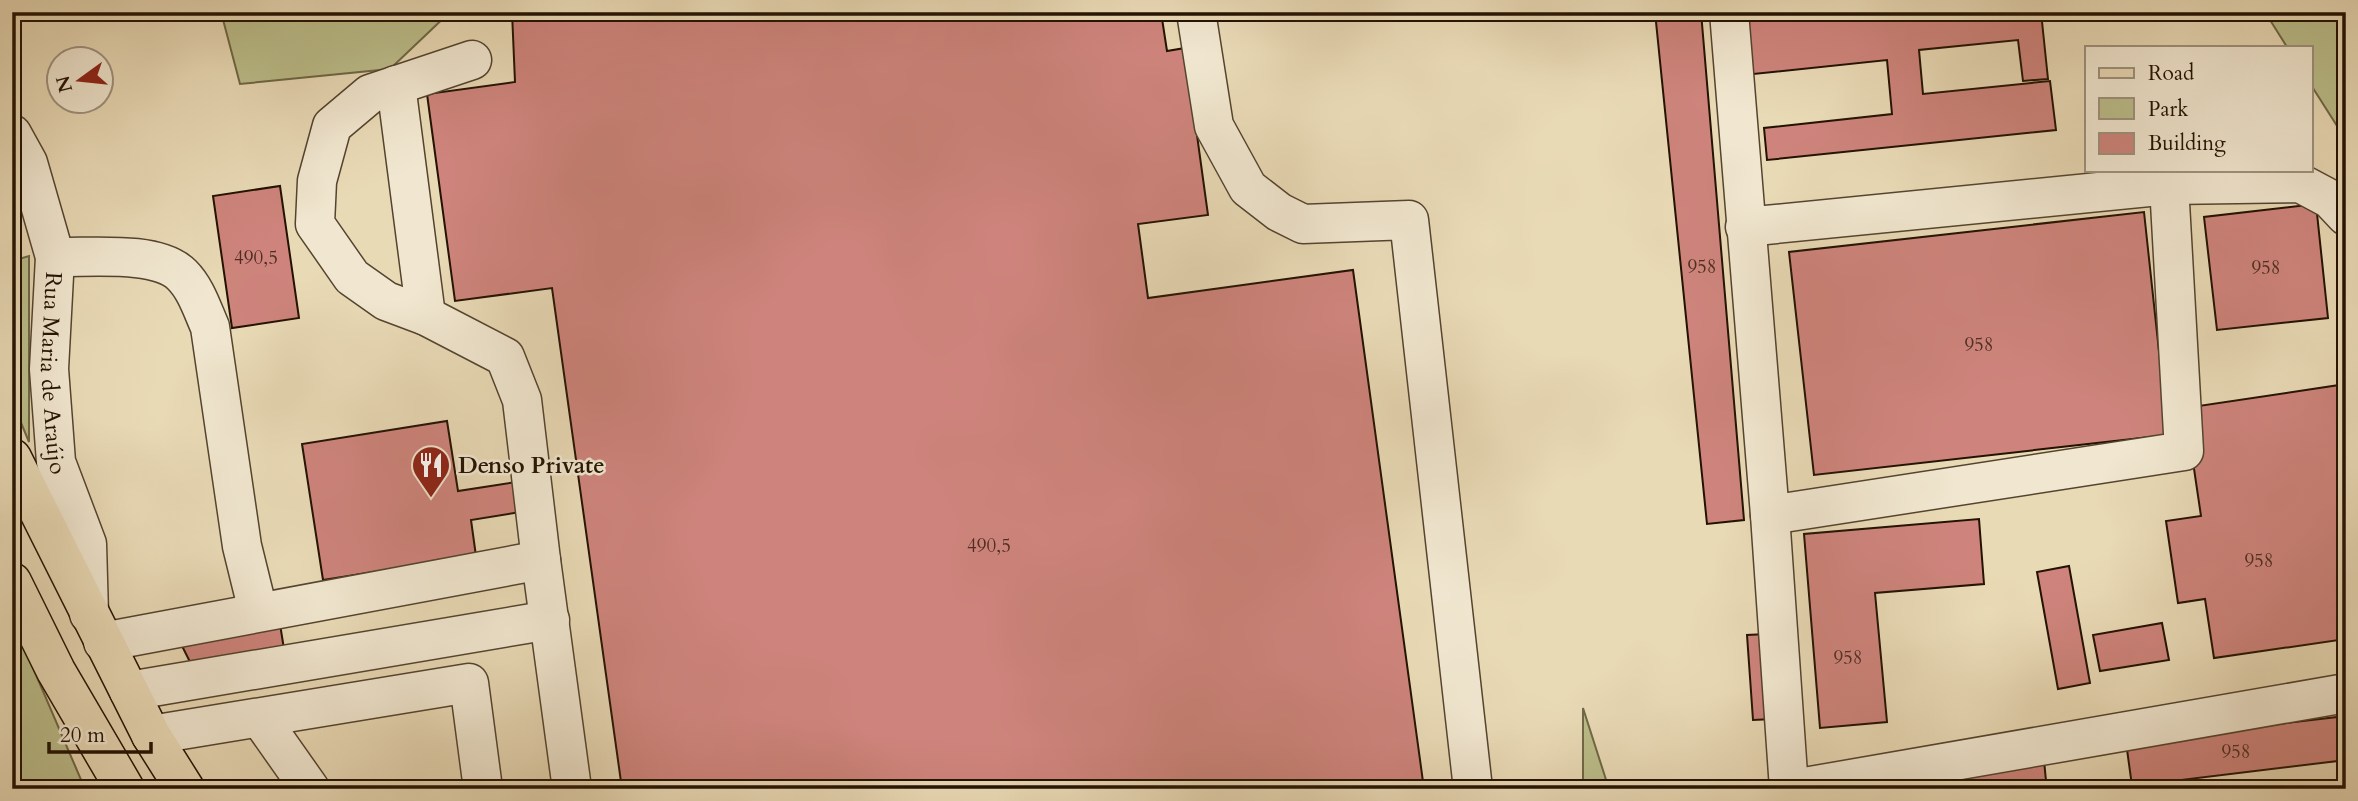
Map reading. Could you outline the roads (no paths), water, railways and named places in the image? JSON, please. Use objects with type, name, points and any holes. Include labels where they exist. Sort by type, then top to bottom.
[{"type":"main road","points":[[12,458],[151,735],[185,789]]},
{"type":"main road","points":[[12,582],[56,671],[125,789]]},
{"type":"street","points":[[1196,12],[1214,126],[1248,188],[1279,212],[1304,224],[1409,220],[1473,789]]},
{"type":"street","points":[[1729,12],[1791,789],[2346,693]]},
{"type":"street","points":[[472,60],[370,94],[332,126],[317,181],[315,224],[352,277],[386,301],[426,317],[505,357],[522,400],[572,789]]},
{"type":"street","points":[[396,85],[426,317]]},
{"type":"street","points":[[12,225],[21,216],[20,148]]},
{"type":"street","name":"Rua Maria de Araújo","points":[[20,148],[55,257],[49,369],[56,462],[87,544],[96,628]]},
{"type":"street","points":[[1745,227],[2169,185],[2300,183],[2330,200],[2346,216]]},
{"type":"street","points":[[1770,515],[2184,451],[2169,185]]},
{"type":"street","points":[[55,257],[152,260],[180,274],[196,294],[210,327],[242,546],[257,611]]},
{"type":"street","points":[[96,628],[257,611],[541,560]]},
{"type":"street","points":[[129,691],[550,620]]},
{"type":"street","points":[[151,735],[469,683],[483,789]]},
{"type":"street","points":[[260,718],[310,789]]},
{"type":"place","name":"Denso Private","points":[[431,499]]}]
